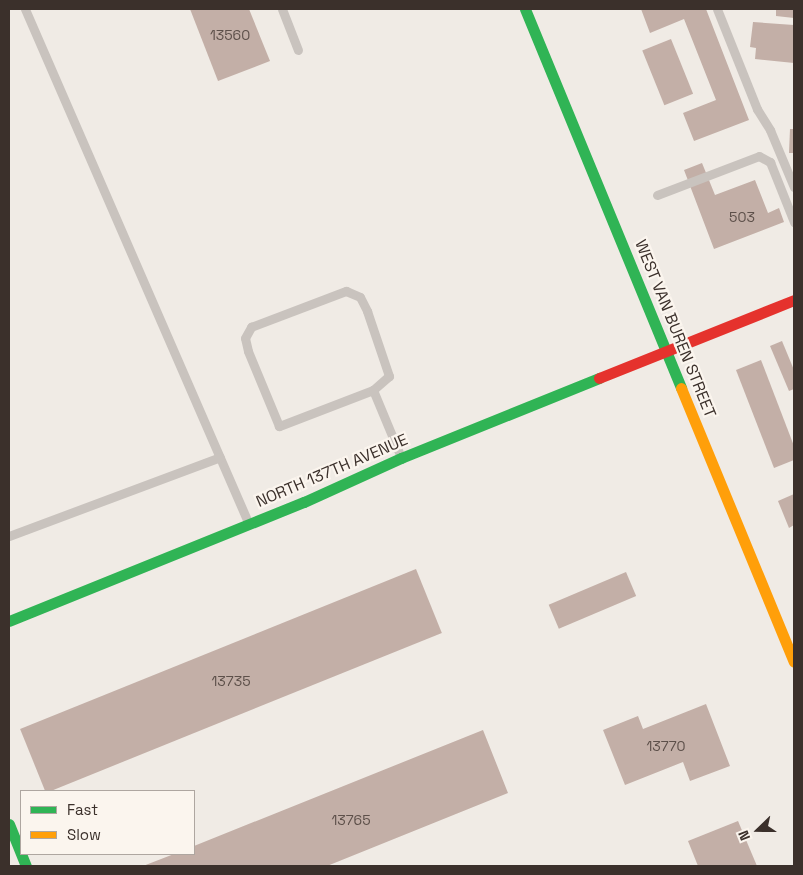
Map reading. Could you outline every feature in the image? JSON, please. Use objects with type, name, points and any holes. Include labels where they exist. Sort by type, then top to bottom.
[{"type":"street","name":"WEST VAN BUREN STREET","points":[[525,9],[794,662]]},
{"type":"street","name":"NORTH 137TH AVENUE","points":[[9,621],[249,524],[402,458],[794,300]]},
{"type":"street","points":[[9,824],[20,851]]},
{"type":"lane","points":[[25,9],[249,524]]},
{"type":"lane","points":[[282,9],[298,50]]},
{"type":"lane","points":[[717,9],[757,108],[770,130],[794,187]]},
{"type":"lane","points":[[657,196],[759,156],[770,162],[794,222]]},
{"type":"lane","points":[[346,291],[360,298],[364,304],[389,376],[373,390],[279,426],[248,351],[246,338],[251,327],[346,291]]},
{"type":"lane","points":[[373,390],[402,458]]},
{"type":"lane","points":[[9,536],[220,457]]},
{"type":"building","points":[[190,9],[249,9],[270,61],[218,81]]},
{"type":"building","points":[[641,9],[706,9],[749,120],[694,141],[683,113],[716,100],[684,19],[650,33]]},
{"type":"building","points":[[776,9],[794,9],[794,18],[776,16]]},
{"type":"building","points":[[753,22],[794,25],[794,63],[755,59],[756,48],[750,47]]},
{"type":"building","points":[[671,39],[693,94],[664,105],[642,51]]},
{"type":"building","points":[[790,129],[794,129],[794,153],[789,153]]},
{"type":"building","points":[[702,163],[715,195],[755,180],[768,213],[779,208],[784,222],[714,249],[684,170]]},
{"type":"building","points":[[782,341],[794,370],[794,389],[789,391],[770,346]]},
{"type":"building","points":[[761,360],[794,446],[794,460],[774,468],[736,370]]},
{"type":"building","points":[[794,494],[794,525],[789,528],[778,501]]},
{"type":"building","points":[[416,569],[442,633],[53,790],[45,790],[20,729]]},
{"type":"building","points":[[626,572],[636,596],[559,629],[549,605]]},
{"type":"building","points":[[706,704],[730,766],[690,781],[683,762],[625,785],[603,730],[638,716],[643,729]]},
{"type":"building","points":[[483,730],[508,793],[327,866],[143,866],[171,855],[195,855],[195,846]]},
{"type":"building","points":[[738,821],[757,866],[698,866],[688,841]]},
{"type":"traffic: fast","points":[[525,9],[681,388]]},
{"type":"traffic: fast","points":[[9,621],[304,502],[401,458],[599,378]]},
{"type":"traffic: fast","points":[[9,824],[20,851]]},
{"type":"traffic: fast","points":[[22,855],[26,866]]},
{"type":"traffic: slow","points":[[681,388],[794,662]]},
{"type":"traffic: jam","points":[[599,378],[794,300]]}]
